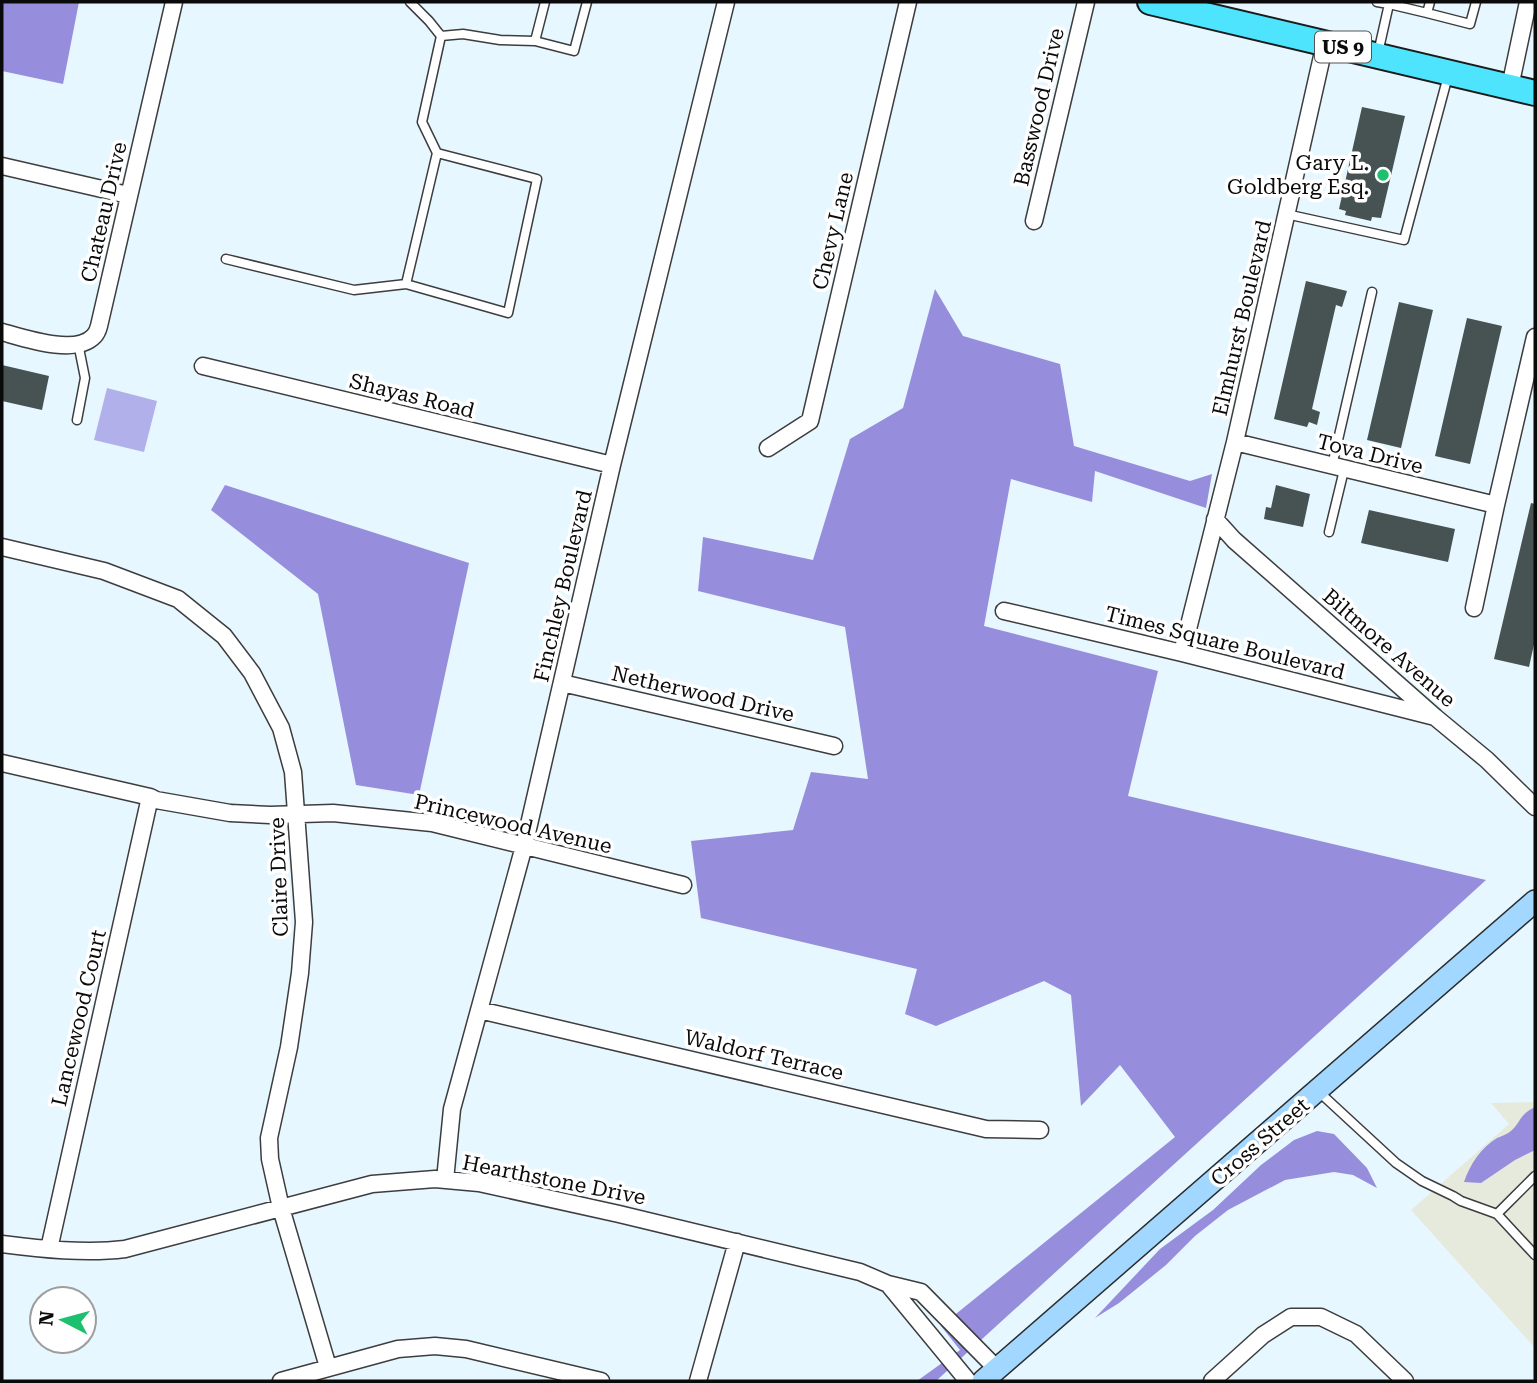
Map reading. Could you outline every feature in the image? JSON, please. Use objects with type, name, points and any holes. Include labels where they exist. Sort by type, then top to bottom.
[{"type":"highway","name":"US 9","points":[[1154,2],[1535,93]]},
{"type":"main road","name":"Cross Street","points":[[990,1375],[1535,901]]},
{"type":"street","name":"Chateau Drive","points":[[78,344],[94,336],[99,326],[174,2]]},
{"type":"street","name":"Finchley Boulevard","points":[[445,1180],[452,1109],[524,846],[612,465],[726,2]]},
{"type":"street","name":"Chevy Lane","points":[[768,449],[810,421],[908,2]]},
{"type":"street","name":"Basswood Drive","points":[[1034,221],[1086,2]]},
{"type":"street","points":[[1510,87],[1528,2]]},
{"type":"street","name":"Elmhurst Boulevard","points":[[1182,653],[1235,442],[1325,43]]},
{"type":"street","points":[[2,166],[128,195]]},
{"type":"street","points":[[2,332],[52,345],[78,344]]},
{"type":"street","points":[[1474,608],[1535,337]]},
{"type":"street","name":"Shayas Road","points":[[203,366],[612,465]]},
{"type":"street","name":"Tova Drive","points":[[1235,442],[1496,505]]},
{"type":"street","name":"Biltmore Avenue","points":[[1215,519],[1234,540],[1487,760],[1535,807]]},
{"type":"street","name":"Claire Drive","points":[[2,547],[104,571],[178,599],[223,636],[252,673],[281,728],[293,772],[304,922],[300,973],[289,1047],[269,1138],[270,1159],[281,1208],[328,1367]]},
{"type":"street","name":"Times Square Boulevard","points":[[1004,611],[1435,716]]},
{"type":"street","name":"Netherwood Drive","points":[[562,683],[834,746]]},
{"type":"street","name":"Princewood Avenue","points":[[2,763],[156,800],[230,813],[270,816],[333,813],[432,823],[684,885]]},
{"type":"street","name":"Lancewood Court","points":[[49,1249],[150,797]]},
{"type":"street","name":"Waldorf Terrace","points":[[479,1010],[986,1129],[1040,1130]]},
{"type":"street","name":"Hearthstone Drive","points":[[2,1244],[49,1249],[125,1249],[372,1184],[435,1179],[480,1183],[860,1272],[888,1284],[921,1292],[990,1375]]},
{"type":"street","points":[[698,1381],[737,1242]]},
{"type":"street","name":"Hearthstone Drive","points":[[888,1284],[968,1381]]},
{"type":"street","points":[[1212,1381],[1264,1335],[1292,1317],[1321,1317],[1356,1334],[1405,1381]]},
{"type":"street","points":[[281,1381],[398,1349],[435,1346],[467,1349],[601,1381]]},
{"type":"lane","points":[[410,2],[441,36]]},
{"type":"lane","points":[[535,41],[545,2]]},
{"type":"lane","points":[[441,36],[463,34],[500,40],[535,41],[574,51],[586,2]]},
{"type":"lane","points":[[1377,2],[1470,24],[1476,2]]},
{"type":"lane","points":[[1427,13],[1430,2]]},
{"type":"lane","points":[[1377,55],[1389,3]]},
{"type":"lane","points":[[406,285],[437,153],[422,122],[441,36]]},
{"type":"lane","points":[[1286,214],[1404,240],[1449,72]]},
{"type":"lane","points":[[226,259],[354,290],[406,285],[508,313],[537,179],[437,153]]},
{"type":"lane","points":[[1329,533],[1338,468],[1372,292]]},
{"type":"lane","points":[[77,420],[85,378],[78,344]]},
{"type":"lane","points":[[1318,1091],[1396,1163],[1422,1181],[1461,1201],[1497,1214],[1535,1255]]},
{"type":"lane","points":[[1497,1214],[1535,1176]]},
{"type":"shaded area","points":[[2,2],[79,2],[63,84],[2,71]]},
{"type":"shaded area","points":[[935,289],[963,336],[1060,364],[1074,446],[1190,481],[1212,474],[1206,508],[1095,471],[1092,502],[1011,479],[984,626],[1158,671],[1128,796],[1486,880],[936,1381],[917,1381],[960,1350],[941,1326],[1175,1137],[1120,1065],[1081,1106],[1071,995],[1044,981],[936,1026],[905,1014],[917,969],[701,918],[691,841],[793,830],[811,772],[868,779],[845,627],[698,591],[703,537],[813,560],[850,439],[903,408]]},
{"type":"shaded area","points":[[107,388],[157,401],[144,452],[94,440]]},
{"type":"shaded area","points":[[225,485],[469,563],[419,795],[356,785],[318,594],[211,510]]},
{"type":"shaded area","points":[[1535,1102],[1535,1348],[1411,1210],[1509,1124],[1491,1103]]},
{"type":"shaded area","points":[[1535,1107],[1535,1150],[1481,1183],[1464,1182],[1481,1152],[1491,1142],[1510,1131],[1523,1115]]},
{"type":"shaded area","points":[[1317,1131],[1334,1134],[1367,1168],[1377,1188],[1353,1175],[1334,1172],[1285,1180],[1228,1210],[1195,1236],[1166,1265],[1119,1303],[1095,1318],[1160,1249],[1213,1210],[1261,1165],[1294,1140]]},
{"type":"building","points":[[1362,107],[1405,116],[1381,218],[1372,217],[1371,221],[1345,215],[1346,211],[1339,209]]},
{"type":"building","points":[[1306,281],[1347,291],[1342,307],[1336,305],[1312,409],[1320,412],[1317,425],[1309,422],[1307,427],[1274,419]]},
{"type":"building","points":[[1399,302],[1433,310],[1401,448],[1367,440]]},
{"type":"building","points":[[1467,318],[1502,326],[1470,464],[1435,456]]},
{"type":"building","points":[[2,365],[49,376],[42,410],[2,401]]},
{"type":"building","points":[[1276,485],[1310,494],[1303,527],[1264,519],[1266,507],[1271,508]]},
{"type":"building","points":[[1531,503],[1535,504],[1535,640],[1529,667],[1494,659]]},
{"type":"building","points":[[1369,510],[1455,529],[1448,562],[1361,543]]},
{"type":"place","name":"Gary L. Goldberg Esq.","points":[[1383,175]]}]
